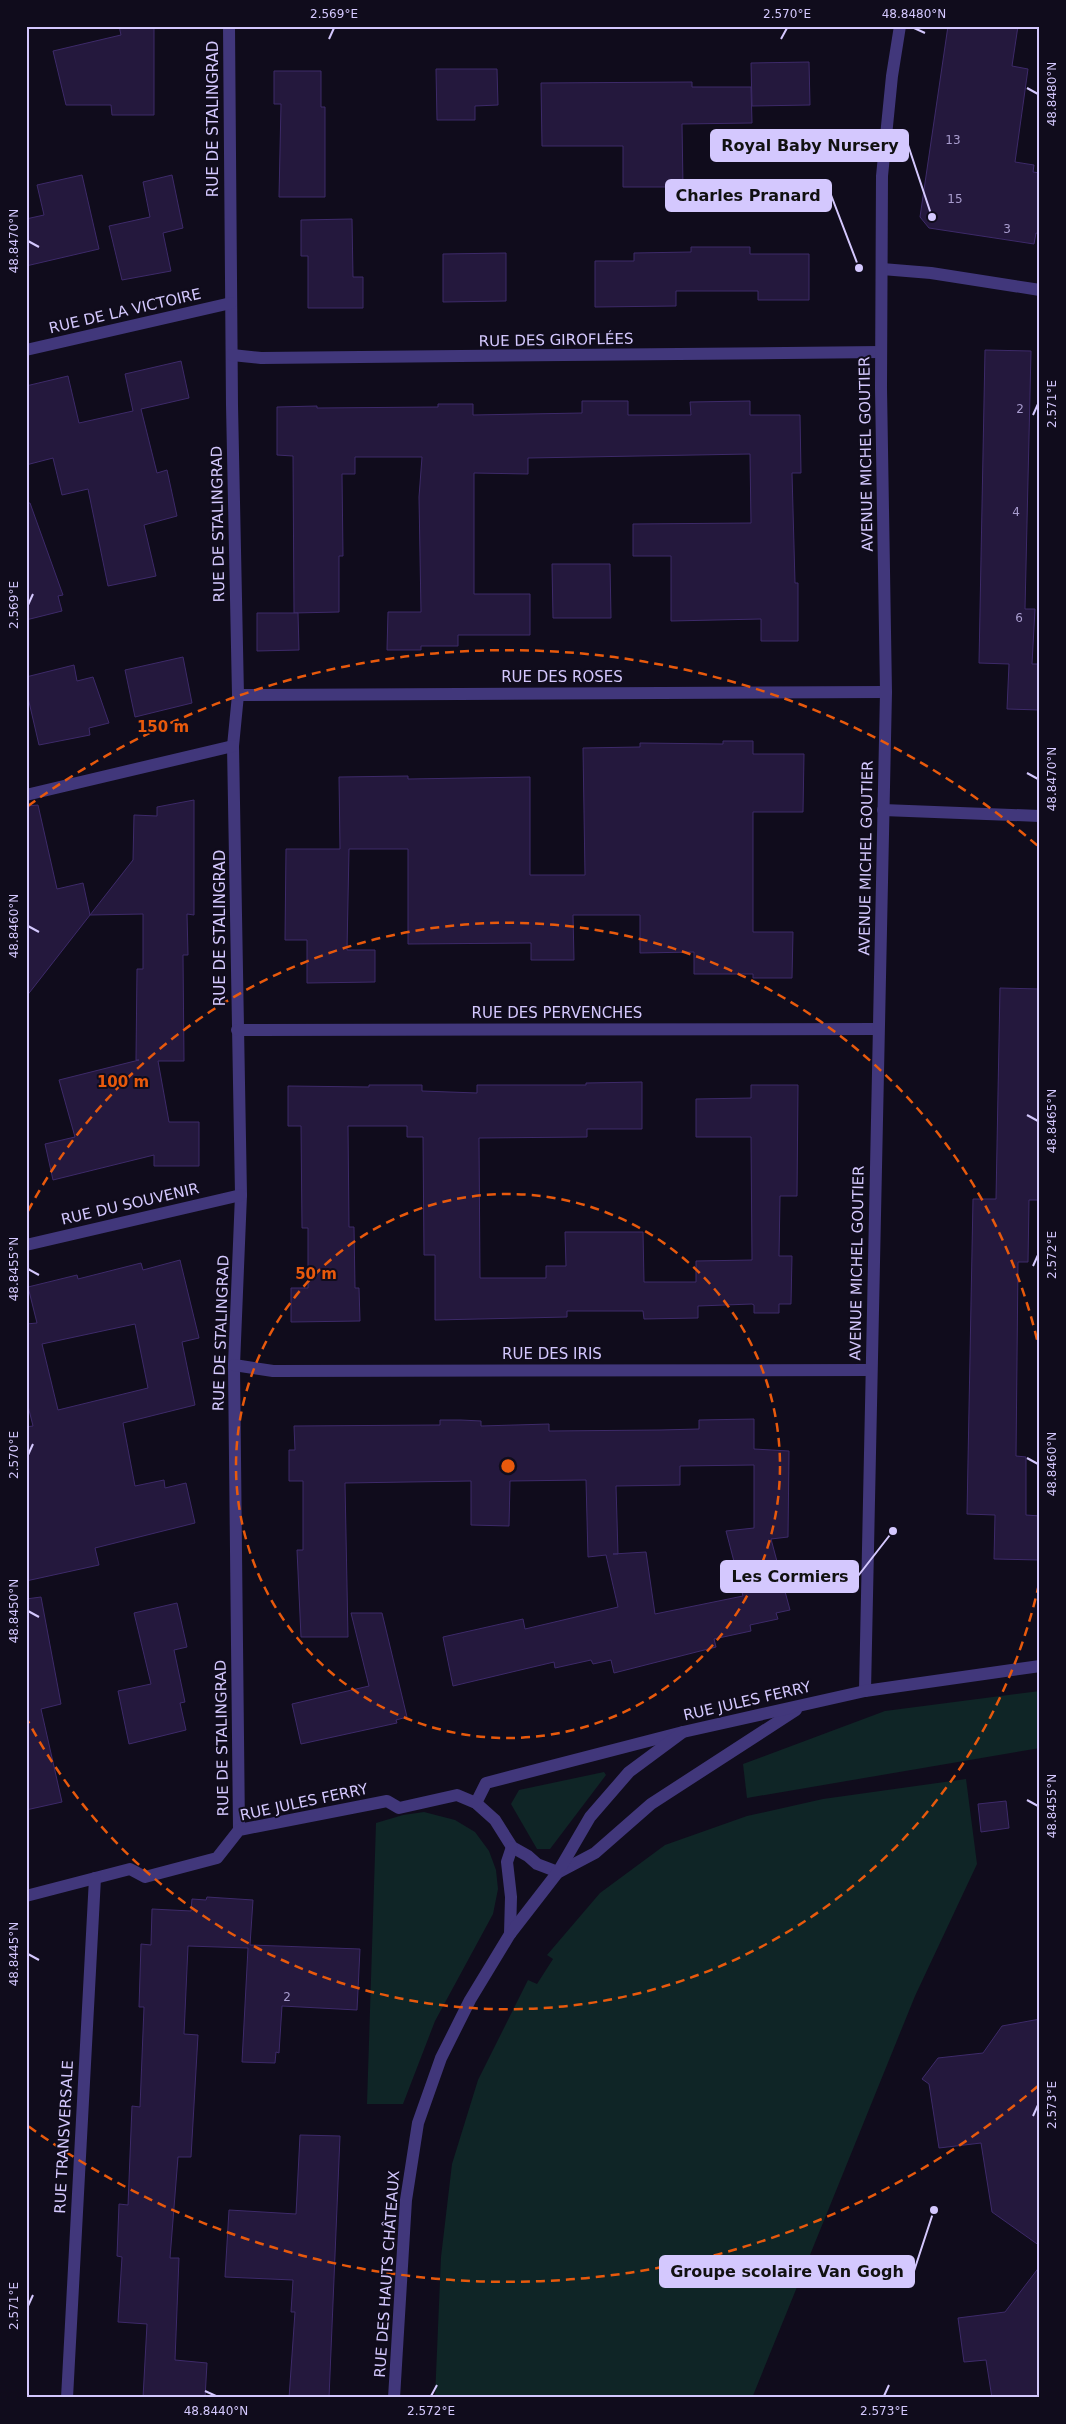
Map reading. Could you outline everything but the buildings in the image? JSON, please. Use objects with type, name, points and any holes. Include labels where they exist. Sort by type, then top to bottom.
[{"type":"street","name":"RUE DE STALINGRAD","points":[[229,26],[231,303],[238,695],[233,746],[236,794],[237,1030],[241,1195],[234,1365],[239,1830]]},
{"type":"street","name":"AVENUE MICHEL GOUTIER","points":[[865,1691],[886,692],[881,352],[882,176],[892,76],[900,26]]},
{"type":"street","points":[[882,268],[930,273],[1040,290]]},
{"type":"street","name":"RUE DE LA VICTOIRE","points":[[26,350],[231,303]]},
{"type":"street","name":"RUE DES GIROFLÉES","points":[[232,355],[261,358],[881,352]]},
{"type":"street","name":"RUE DES ROSES","points":[[238,695],[886,692]]},
{"type":"street","points":[[26,795],[233,746]]},
{"type":"street","points":[[883,810],[1040,816]]},
{"type":"street","name":"RUE DES PERVENCHES","points":[[237,1030],[878,1029]]},
{"type":"street","name":"RUE DU SOUVENIR","points":[[26,1245],[241,1195]]},
{"type":"street","name":"RUE DES IRIS","points":[[234,1365],[273,1371],[871,1370]]},
{"type":"street","name":"RUE JULES FERRY","points":[[26,1896],[130,1868],[145,1878],[216,1858],[239,1830],[387,1801],[399,1808],[457,1795],[476,1803],[486,1783],[684,1732],[865,1691],[1040,1666]]},
{"type":"street","name":"RUE DES HAUTS CHÂTEAUX","points":[[558,1872],[595,1853],[652,1804],[804,1704]]},
{"type":"street","name":"RUE DES HAUTS CHÂTEAUX","points":[[394,2398],[406,2200],[418,2123],[441,2058],[470,2000],[510,1934],[558,1872],[590,1817],[629,1772],[684,1732]]},
{"type":"street","points":[[476,1803],[495,1820],[512,1847],[528,1856],[537,1864],[558,1872]]},
{"type":"street","name":"RUE DES HAUTS CHÂTEAUX","points":[[510,1934],[511,1897],[507,1862],[512,1847]]},
{"type":"street","name":"RUE TRANSVERSALE","points":[[66,2398],[95,1878]]},
{"type":"green space","points":[[1040,1691],[1040,1748],[747,1798],[743,1764],[885,1711]]},
{"type":"green space","points":[[604,1772],[606,1775],[550,1849],[537,1849],[511,1804],[519,1790]]},
{"type":"green space","points":[[966,1779],[977,1864],[915,1996],[752,2398],[435,2398],[441,2257],[452,2164],[478,2080],[528,1980],[537,1984],[553,1959],[547,1955],[600,1893],[665,1845],[747,1816],[823,1799]]},
{"type":"green space","points":[[424,1812],[455,1820],[475,1832],[489,1851],[496,1870],[498,1889],[493,1914],[435,2021],[403,2104],[367,2104],[376,1823],[403,1815]]},
{"type":"place","name":"Royal Baby Nursery","points":[[932,217]]},
{"type":"place","name":"Charles Pranard","points":[[859,268]]},
{"type":"place","name":"Les Cormiers","points":[[893,1531]]},
{"type":"place","name":"Groupe scolaire Van Gogh","points":[[934,2210]]}]
